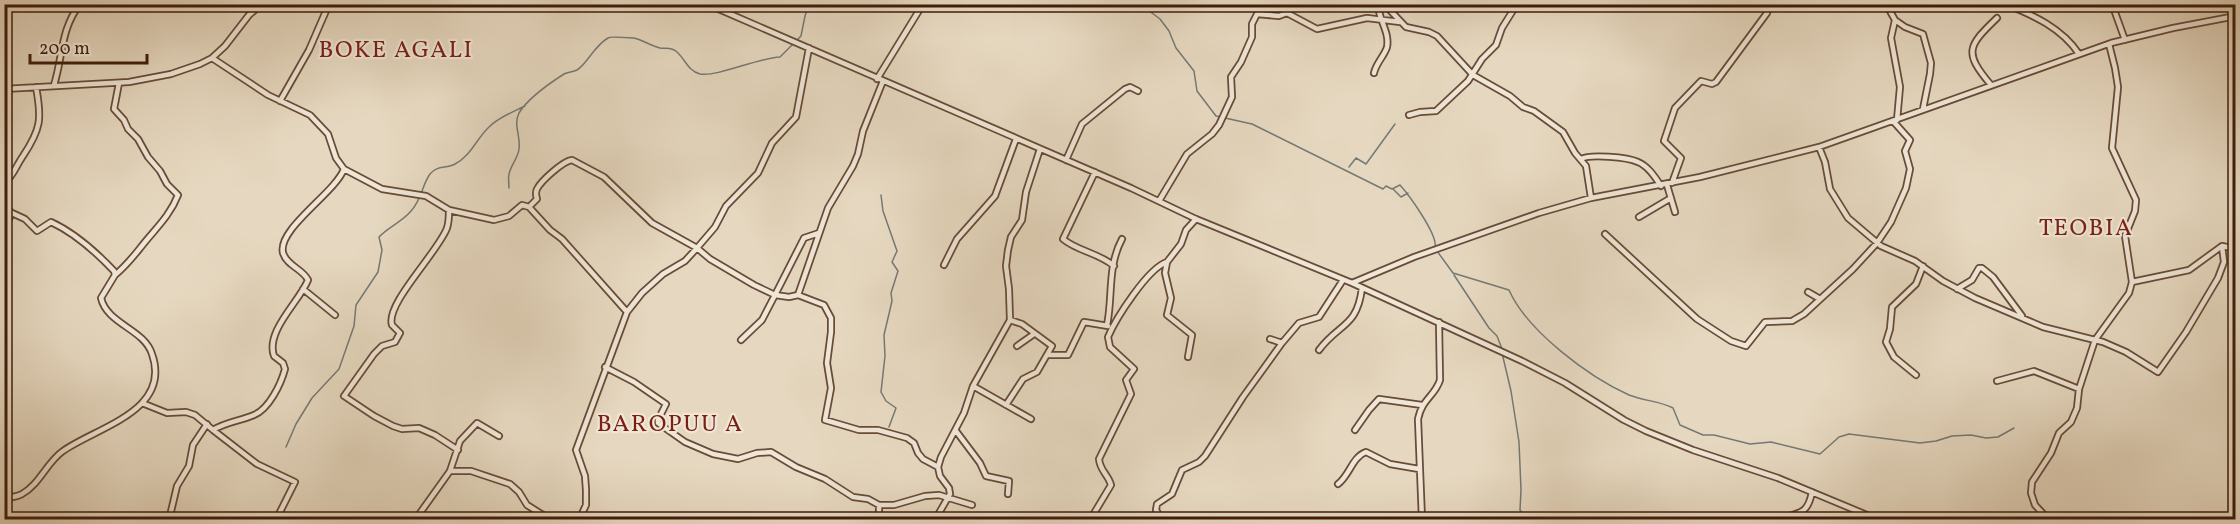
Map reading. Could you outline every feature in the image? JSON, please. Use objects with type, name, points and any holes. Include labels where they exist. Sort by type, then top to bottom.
[{"type":"street","points":[[54,85],[62,42],[69,22],[80,4]]},
{"type":"street","points":[[4,89],[119,83],[171,74],[212,58],[225,46],[249,15],[262,4]]},
{"type":"street","points":[[280,101],[309,50],[329,4]]},
{"type":"street","points":[[707,4],[1095,172],[1196,219],[1352,283],[1439,322],[1544,371],[1646,431],[1693,450],[1752,468],[1879,519]]},
{"type":"street","points":[[798,295],[828,208],[858,154],[880,80],[923,4]]},
{"type":"street","points":[[1374,73],[1377,62],[1387,46],[1378,4]]},
{"type":"street","points":[[1384,4],[1408,28],[1437,36],[1473,75],[1510,96],[1522,107],[1533,111],[1563,132],[1586,167],[1591,198]]},
{"type":"street","points":[[1409,115],[1437,110],[1473,75],[1482,59],[1496,45],[1502,28],[1516,4]]},
{"type":"street","points":[[1886,4],[1895,20],[1923,34],[1930,63],[1923,109]]},
{"type":"street","points":[[2005,4],[2038,17],[2073,45],[2079,54]]},
{"type":"street","points":[[2112,4],[2125,40]]},
{"type":"street","points":[[1159,201],[1187,154],[1212,134],[1219,125],[1232,97],[1231,77],[1241,62],[1252,37],[1252,24],[1257,14],[1279,16],[1287,13],[1317,29],[1367,18],[1400,22]]},
{"type":"street","points":[[1675,213],[1670,184],[1681,158],[1665,145],[1664,140],[1674,109],[1701,81],[1712,84],[1716,82],[1767,13]]},
{"type":"street","points":[[1352,283],[1462,239],[1539,213],[1591,198],[1670,184],[1767,162],[1820,147],[2109,44],[2235,15]]},
{"type":"street","points":[[1991,85],[1980,73],[1971,48],[1997,18]]},
{"type":"street","points":[[1605,234],[1697,319],[1731,341],[1746,346],[1766,322],[1795,320],[1853,269],[1877,243],[1896,212],[1909,173],[1905,154],[1910,140],[1895,121],[1900,87],[1891,38],[1895,20]]},
{"type":"street","points":[[2049,519],[2035,505],[2031,487],[2060,433],[2070,422],[2077,408],[2079,389],[2095,340],[2129,293],[2132,282],[2125,236],[2135,211],[2136,200],[2112,148],[2118,87],[2109,44]]},
{"type":"street","points":[[579,519],[586,505],[586,490],[583,469],[576,450],[627,312],[652,283],[685,261],[715,227],[726,206],[758,173],[772,143],[796,117],[809,48]]},
{"type":"street","points":[[212,58],[280,101],[303,110],[323,127],[330,139],[336,158],[344,169],[382,189],[426,196],[449,210],[494,220],[509,216],[522,205],[529,207],[550,230],[562,239],[627,312]]},
{"type":"street","points":[[4,499],[23,493],[61,452],[113,424],[142,403],[150,394],[156,378],[155,362],[151,350],[140,336],[115,318],[102,303],[101,298],[115,275],[132,260],[156,231],[171,210],[178,195],[167,184],[160,171],[148,158],[138,139],[114,109],[119,83]]},
{"type":"street","points":[[4,184],[12,177],[33,143],[40,116],[36,87]]},
{"type":"street","points":[[1066,160],[1082,124],[1125,89],[1130,87],[1138,91]]},
{"type":"street","points":[[944,265],[958,237],[995,196],[1016,139]]},
{"type":"street","points":[[1820,147],[1830,189],[1848,218],[1877,243],[1923,266],[1940,280],[1957,289],[2043,327],[2095,340],[2126,352],[2158,372],[2186,332],[2218,278],[2224,262],[2222,246]]},
{"type":"street","points":[[935,519],[950,491],[940,476],[938,467],[964,413],[972,386],[1010,320],[1010,289],[1006,266],[1008,249],[1011,237],[1022,220],[1026,192],[1040,149]]},
{"type":"street","points":[[1581,159],[1592,156],[1635,161],[1649,170],[1661,186]]},
{"type":"street","points":[[529,207],[537,199],[538,187],[563,163],[572,160],[604,177],[651,223],[697,248],[710,259],[754,285],[775,295],[789,297],[798,295],[824,305],[831,318],[827,363],[831,388],[825,420],[859,430],[878,430],[907,438],[914,443],[923,459],[938,467]]},
{"type":"street","points":[[213,430],[226,423],[256,415],[271,399],[285,369],[283,363],[274,356],[272,342],[289,309],[308,280],[285,257],[283,252],[285,238],[336,183],[344,169]]},
{"type":"street","points":[[1095,172],[1063,239],[1099,255],[1114,266]]},
{"type":"street","points":[[1639,217],[1671,198]]},
{"type":"street","points":[[4,206],[25,219],[37,231],[51,222],[70,232],[107,263],[115,275]]},
{"type":"street","points":[[449,210],[445,232],[407,287],[391,316],[392,325],[400,333],[399,338],[378,350],[344,396],[393,426],[402,429],[419,428],[458,450]]},
{"type":"street","points":[[4,228],[12,213]]},
{"type":"street","points":[[1188,357],[1192,334],[1167,315],[1171,298],[1165,273],[1167,262],[1181,244],[1185,230],[1196,219]]},
{"type":"street","points":[[741,340],[762,320],[804,238],[819,232]]},
{"type":"street","points":[[1090,519],[1111,485],[1100,467],[1099,459],[1131,394],[1126,380],[1134,369],[1110,347],[1108,337],[1109,291],[1117,248],[1122,239]]},
{"type":"street","points":[[2132,282],[2190,270],[2222,246],[2235,249]]},
{"type":"street","points":[[1109,328],[1146,280],[1160,265],[1167,262]]},
{"type":"street","points":[[1916,375],[1894,357],[1886,342],[1892,307],[1916,284],[1923,266]]},
{"type":"street","points":[[1957,289],[1972,280],[1979,268],[1982,268],[1993,277],[2024,318]]},
{"type":"street","points":[[1162,519],[1156,510],[1157,504],[1172,494],[1182,470],[1205,456],[1245,394],[1282,343],[1299,323],[1319,317],[1343,280]]},
{"type":"street","points":[[1319,350],[1354,317],[1360,304],[1362,288]]},
{"type":"street","points":[[303,289],[335,315]]},
{"type":"street","points":[[1808,292],[1820,299]]},
{"type":"street","points":[[1006,405],[1023,379],[1038,372],[1049,355],[1052,345],[1022,324],[1010,320]]},
{"type":"street","points":[[1049,355],[1068,355],[1084,322],[1109,328]]},
{"type":"street","points":[[1422,519],[1418,419],[1422,405],[1440,380],[1439,322]]},
{"type":"street","points":[[1017,346],[1034,334]]},
{"type":"street","points":[[1270,339],[1282,343]]},
{"type":"street","points":[[605,367],[634,382],[666,404],[658,423],[685,442],[704,451],[738,459],[757,453],[771,452],[825,479],[853,497],[868,499],[879,505],[894,505],[925,496],[939,495],[972,505]]},
{"type":"street","points":[[1997,381],[2034,371],[2079,389]]},
{"type":"street","points":[[972,386],[1031,419]]},
{"type":"street","points":[[1355,430],[1379,399],[1422,405]]},
{"type":"street","points":[[142,403],[167,413],[190,413],[200,417],[257,464],[295,482],[276,519]]},
{"type":"street","points":[[415,519],[450,471],[460,441],[478,422],[499,436]]},
{"type":"street","points":[[169,519],[177,486],[189,466],[193,445],[207,424]]},
{"type":"street","points":[[956,430],[980,463],[986,476],[1009,481],[1008,494]]},
{"type":"street","points":[[1338,484],[1347,476],[1361,454],[1366,452],[1390,464],[1419,469]]},
{"type":"street","points":[[450,471],[471,471],[500,479],[519,492],[526,505],[551,519]]},
{"type":"street","points":[[1779,519],[1802,512],[1812,492]]},
{"type":"street","points":[[879,505],[879,519]]},
{"type":"waterway","points":[[509,188],[509,174],[519,149],[517,122],[519,113],[546,86],[564,74],[581,67],[608,38],[634,38],[657,47],[673,49],[696,72],[700,74],[717,73],[760,60],[780,57],[801,36],[809,4]]},
{"type":"waterway","points":[[1140,4],[1160,19],[1169,31],[1176,48],[1194,71],[1197,91],[1216,116],[1252,124],[1383,189],[1386,186],[1392,189],[1400,185],[1428,225],[1435,241],[1435,247]]},
{"type":"waterway","points":[[286,447],[296,424],[312,398],[339,369],[354,326],[356,305],[378,272],[382,250],[379,237],[411,211],[427,178],[433,171],[460,161],[493,123],[525,106]]},
{"type":"waterway","points":[[1349,167],[1356,158],[1366,164],[1395,124]]},
{"type":"waterway","points":[[1393,189],[1401,197],[1408,193]]},
{"type":"waterway","points":[[881,195],[883,211],[897,251],[892,262],[898,271],[891,293],[892,301],[884,335],[885,356],[881,392],[886,401],[896,408],[889,427]]},
{"type":"waterway","points":[[1437,251],[1453,273],[1509,290],[1530,321],[1578,365],[1629,395],[1673,408],[1680,425],[1703,435],[1714,435],[1750,444],[1771,442],[1820,454],[1839,437],[1849,434],[1920,443],[1952,436],[1998,437],[2014,428]]},
{"type":"waterway","points":[[1454,275],[1489,328],[1497,336],[1502,349]]},
{"type":"waterway","points":[[1502,353],[1519,442],[1520,510],[1527,520]]},
{"type":"district","name":"BOKE AGALI","points":[[396,49]]},
{"type":"district","name":"TEOBIA","points":[[2086,227]]},
{"type":"district","name":"BAROPUU A","points":[[670,423]]}]
